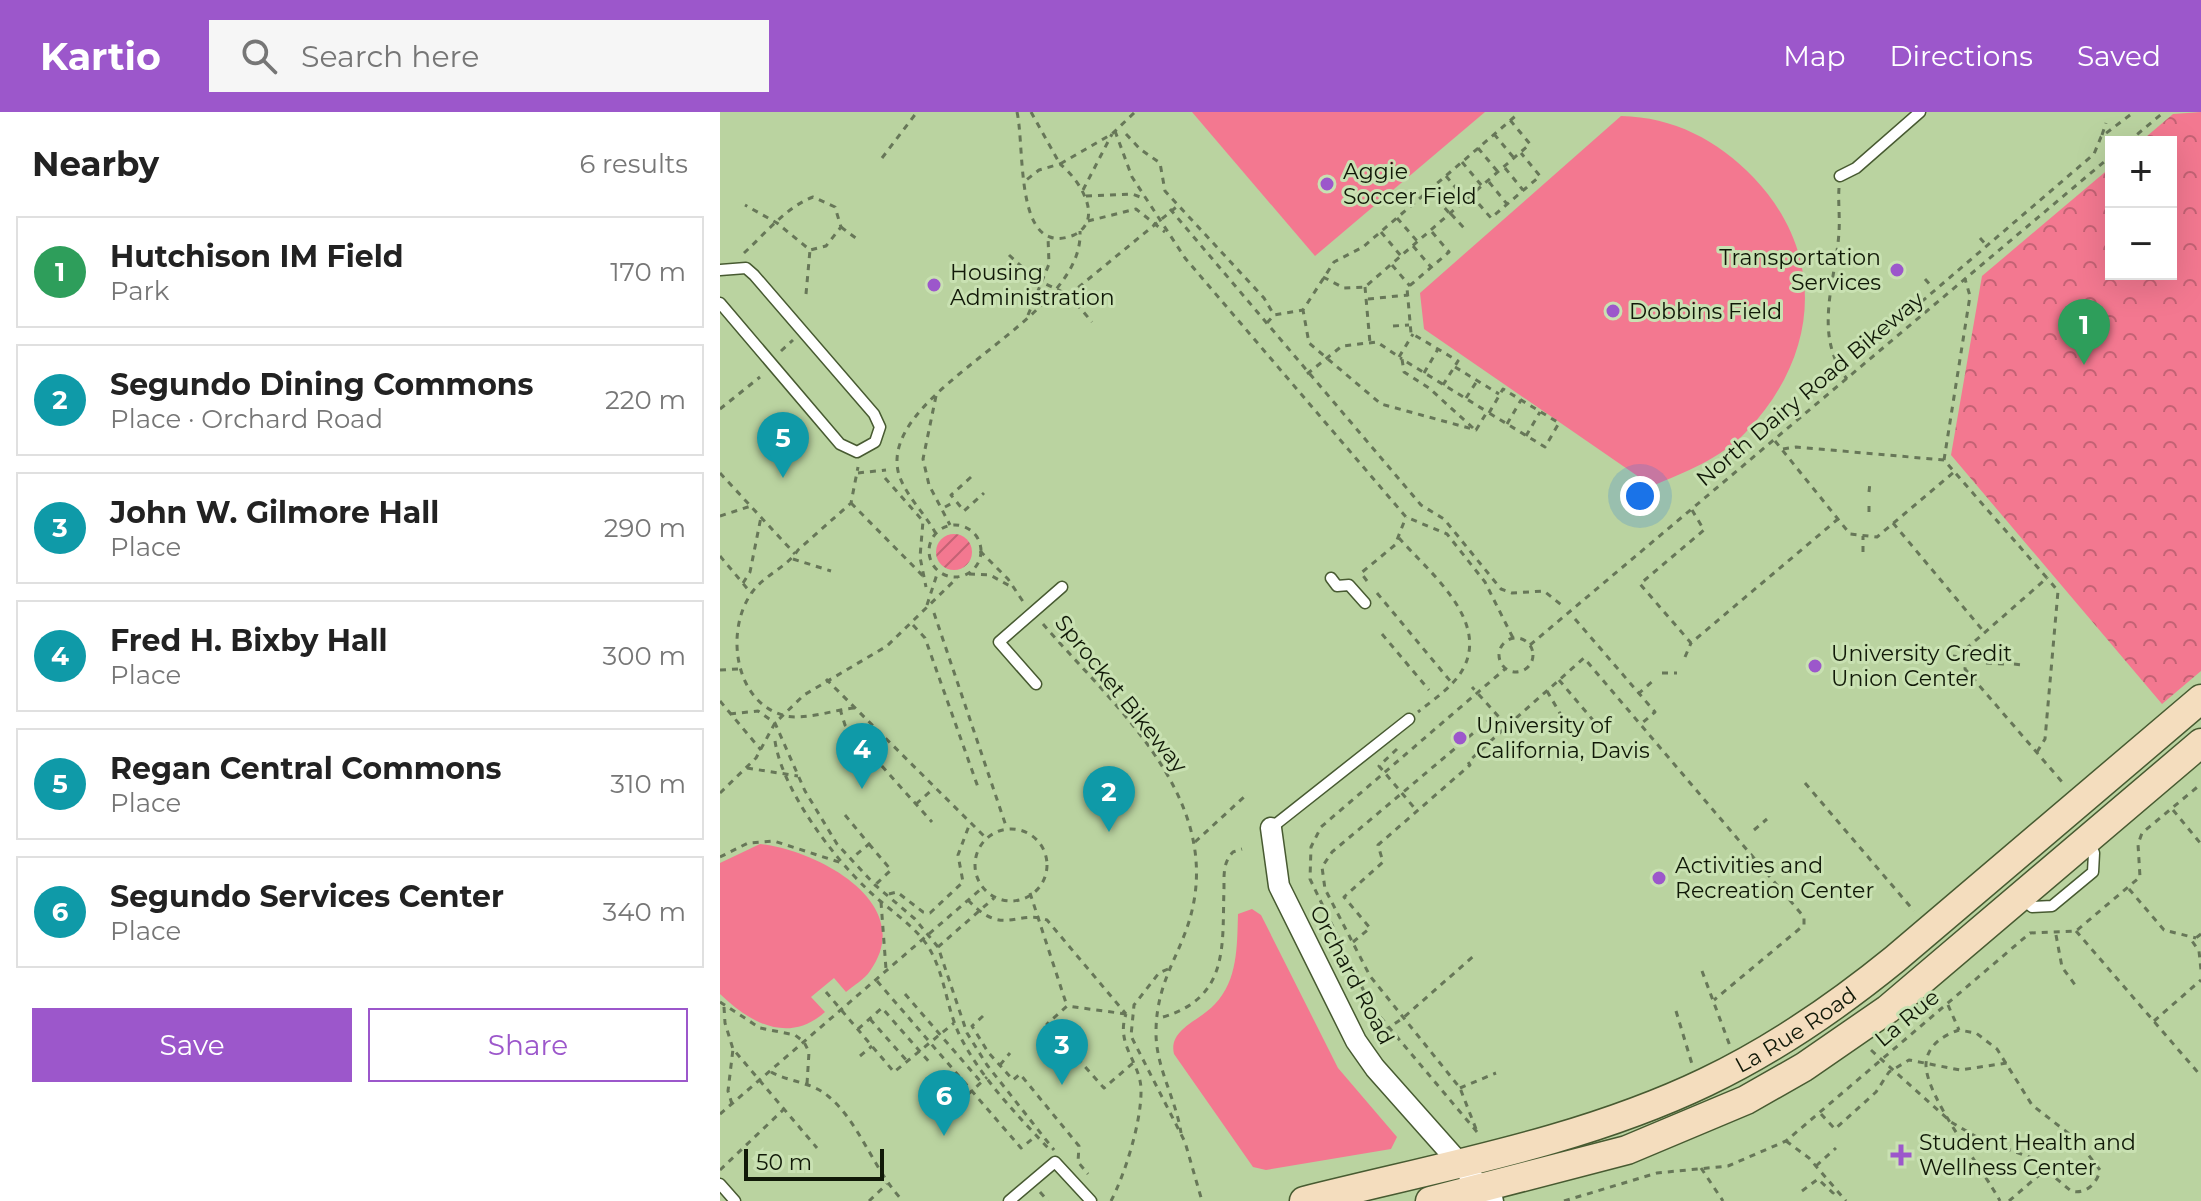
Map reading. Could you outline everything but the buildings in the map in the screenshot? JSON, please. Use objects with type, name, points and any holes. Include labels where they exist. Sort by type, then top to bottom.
[{"type":"main road","name":"La Rue Road","points":[[1304,1201],[1604,1123],[1706,1082],[1771,1048],[1883,969],[2201,699]]},
{"type":"main road","name":"La Rue Road","points":[[1430,1201],[1486,1194],[1627,1150],[1746,1100],[1843,1042],[2201,743]]},
{"type":"street","name":"Orchard Road","points":[[1271,828],[1279,886],[1356,1041],[1486,1194]]},
{"type":"lane","points":[[1840,176],[1856,168],[1920,112]]},
{"type":"lane","points":[[720,270],[746,268],[874,414],[880,427],[875,442],[857,452],[840,444],[720,303]]},
{"type":"lane","points":[[1331,578],[1337,586],[1349,585],[1365,603]]},
{"type":"lane","points":[[1036,684],[999,642],[1062,587]]},
{"type":"lane","points":[[1271,828],[1409,719]]},
{"type":"lane","points":[[1009,1201],[1055,1162],[1091,1201]]},
{"type":"lane","points":[[720,1184],[735,1201]]},
{"type":"path","points":[[882,158],[917,112]]},
{"type":"path","points":[[1017,112],[1026,207],[1037,227],[1048,237],[1064,238],[1080,231]]},
{"type":"path","points":[[936,534],[903,484],[897,465],[909,426],[936,396],[1028,315],[1037,311],[1057,289],[1077,251],[1080,231],[1086,222],[1086,196],[1083,190],[1060,164],[1031,112]]},
{"type":"path","points":[[1025,181],[1039,170],[1060,164],[1113,132],[1135,112]]},
{"type":"path","points":[[2101,137],[2134,112]]},
{"type":"path","points":[[2135,136],[2164,112]]},
{"type":"path","points":[[1476,430],[1381,404],[1309,343],[1303,310],[1334,262],[1363,247],[1519,113]]},
{"type":"path","points":[[1323,277],[1344,288],[1365,287],[1530,144],[1510,120]]},
{"type":"path","points":[[1885,333],[2094,154],[2106,123]]},
{"type":"path","points":[[1083,190],[1113,132]]},
{"type":"path","points":[[1113,132],[1126,166],[1161,217],[1168,234]]},
{"type":"path","points":[[1126,134],[1160,163],[1165,191],[1264,298],[1274,315]]},
{"type":"path","points":[[1494,134],[1514,158]]},
{"type":"path","points":[[1478,148],[1498,172]]},
{"type":"path","points":[[1471,195],[1491,218],[1540,176],[1520,152]]},
{"type":"path","name":"North Dairy Road Bikeway","points":[[1530,645],[2105,161]]},
{"type":"path","points":[[1462,162],[1482,186]]},
{"type":"path","points":[[1504,167],[1523,190]]},
{"type":"path","points":[[1446,176],[1466,200]]},
{"type":"path","points":[[1840,176],[1839,230],[1828,318],[1835,357],[1847,379]]},
{"type":"path","points":[[1487,181],[1507,204]]},
{"type":"path","points":[[1429,190],[1465,229]]},
{"type":"path","points":[[1086,196],[1132,194],[1147,199]]},
{"type":"path","points":[[744,253],[802,201],[813,197],[825,199],[835,207],[841,227],[857,239]]},
{"type":"path","points":[[1069,295],[1153,222],[1180,204]]},
{"type":"path","points":[[745,205],[777,223],[810,250]]},
{"type":"path","points":[[1086,222],[1127,208],[1142,211],[1168,234],[1406,517],[1447,534],[1490,589],[1513,638],[1530,645],[1533,656],[1527,668],[1515,673],[1505,669],[1499,653],[1513,638]]},
{"type":"path","points":[[1170,209],[1421,505],[1444,519],[1501,589],[1512,593],[1544,591],[1564,607]]},
{"type":"path","points":[[1397,218],[1417,241]]},
{"type":"path","points":[[810,250],[826,246],[841,227]]},
{"type":"path","points":[[1431,230],[1449,252],[1410,286],[1410,325],[1413,334],[1458,361],[1443,385]]},
{"type":"path","points":[[1381,232],[1401,256]]},
{"type":"path","points":[[1028,315],[1051,257],[1048,237]]},
{"type":"path","points":[[1980,238],[1988,247]]},
{"type":"path","points":[[1413,246],[1431,267]]},
{"type":"path","points":[[806,294],[810,250]]},
{"type":"path","points":[[1009,255],[1042,283],[1069,295],[1092,322]]},
{"type":"path","points":[[1391,264],[1410,286]]},
{"type":"path","points":[[1925,279],[1934,290]]},
{"type":"path","points":[[1944,460],[1970,296],[1965,279]]},
{"type":"path","points":[[1365,287],[1370,343]]},
{"type":"path","points":[[1366,299],[1408,295]]},
{"type":"path","points":[[1266,324],[1274,315],[1303,310]]},
{"type":"path","points":[[1393,326],[1410,325]]},
{"type":"path","points":[[769,361],[803,332]]},
{"type":"path","points":[[1413,334],[1400,358],[1404,372],[1429,388],[1476,430]]},
{"type":"path","points":[[1307,374],[1342,346],[1377,342],[1443,385],[1488,412],[1526,436],[1545,447],[1559,423],[1503,389],[1500,394],[1488,412],[1476,430]]},
{"type":"path","points":[[1424,373],[1438,349]]},
{"type":"path","points":[[1455,367],[1500,394]]},
{"type":"path","points":[[720,409],[760,377]]},
{"type":"path","points":[[1466,399],[1477,381]]},
{"type":"path","name":"Sprocket Bikeway","points":[[936,396],[923,459],[929,485],[950,526],[972,533],[980,551],[1008,579],[1010,586],[1166,769],[1180,794],[1195,842],[1195,899],[1189,924],[1158,997],[1156,1035],[1202,1201]]},
{"type":"path","points":[[1507,424],[1521,400]]},
{"type":"path","points":[[1526,436],[1540,412]]},
{"type":"path","points":[[1775,440],[1850,534],[1877,537],[1954,472]]},
{"type":"path","points":[[1783,449],[1796,447],[1944,460],[2058,591],[2045,739],[2036,753]]},
{"type":"path","points":[[854,708],[800,716],[782,715],[750,688],[738,669],[736,649],[751,593],[851,503],[858,473],[857,452]]},
{"type":"path","points":[[858,473],[886,470]]},
{"type":"path","points":[[720,473],[794,556],[831,571]]},
{"type":"path","points":[[971,477],[951,495],[954,502],[964,511],[984,493]]},
{"type":"path","points":[[885,478],[923,521],[920,557],[926,587]]},
{"type":"path","points":[[1869,492],[1870,482]]},
{"type":"path","points":[[945,507],[954,502]]},
{"type":"path","points":[[851,503],[926,579]]},
{"type":"path","points":[[1869,503],[1869,512]]},
{"type":"path","points":[[720,516],[751,506]]},
{"type":"path","points":[[1691,643],[1640,584],[1704,530],[1692,510]]},
{"type":"path","points":[[743,583],[750,572],[761,516]]},
{"type":"path","points":[[1406,517],[1399,538],[1361,573],[1453,683]]},
{"type":"path","points":[[1685,657],[1691,643],[1838,519]]},
{"type":"path","points":[[1893,523],[1985,633]]},
{"type":"path","points":[[927,607],[938,571],[929,549],[936,534],[950,526]]},
{"type":"path","points":[[1863,536],[1863,552]]},
{"type":"path","points":[[1399,538],[1455,603],[1467,622],[1469,657],[1453,683],[1409,719]]},
{"type":"path","points":[[968,574],[975,567],[980,551]]},
{"type":"path","points":[[720,556],[751,593]]},
{"type":"path","points":[[938,571],[957,578]]},
{"type":"path","points":[[720,793],[747,768],[782,715],[826,679],[887,646],[913,625],[957,578],[968,574],[990,575],[1010,586]]},
{"type":"path","points":[[2047,578],[1967,648],[1965,669],[2068,789]]},
{"type":"path","points":[[934,613],[1007,829]]},
{"type":"path","points":[[1575,619],[1655,712],[1641,724]]},
{"type":"path","points":[[913,625],[925,638],[979,790]]},
{"type":"path","points":[[1382,634],[1429,690]]},
{"type":"path","points":[[1953,656],[1966,658]]},
{"type":"path","points":[[1370,928],[1344,897],[1383,862],[1378,845],[1470,765],[1468,762],[1584,658],[1806,921],[1714,1000]]},
{"type":"path","points":[[1986,663],[2004,664]]},
{"type":"path","points":[[2014,664],[2023,665]]},
{"type":"path","points":[[720,670],[738,669]]},
{"type":"path","points":[[1496,714],[1332,852],[1322,867],[1325,889],[1377,987],[1460,1088],[1477,1132],[1371,1006],[1315,893],[1309,864],[1311,847],[1321,827],[1505,669]]},
{"type":"path","points":[[1662,673],[1677,673]]},
{"type":"path","points":[[826,679],[987,839]]},
{"type":"path","points":[[1638,694],[1655,679]]},
{"type":"path","points":[[1559,680],[1598,726]]},
{"type":"path","points":[[1472,687],[1507,726]]},
{"type":"path","points":[[1547,690],[1565,722]]},
{"type":"path","points":[[720,701],[761,750]]},
{"type":"path","points":[[840,709],[845,725],[932,822]]},
{"type":"path","points":[[730,714],[758,711],[775,723],[822,823],[875,885],[938,947],[967,1033],[987,1065],[1054,1146],[1054,1155],[987,1077],[954,1023],[937,964],[922,940],[842,863],[814,825],[787,773],[775,741]]},
{"type":"path","points":[[1494,738],[1498,742]]},
{"type":"path","points":[[747,768],[798,776]]},
{"type":"path","points":[[1385,773],[1417,811]]},
{"type":"path","points":[[1805,783],[1918,917]]},
{"type":"path","points":[[2196,938],[2164,930],[2129,889],[2141,869],[2139,839],[2201,785]]},
{"type":"path","points":[[916,804],[935,787]]},
{"type":"path","points":[[1195,842],[1244,797]]},
{"type":"path","points":[[2172,809],[2201,844]]},
{"type":"path","points":[[845,815],[891,870],[875,885]]},
{"type":"path","points":[[1754,830],[1767,819]]},
{"type":"path","points":[[887,895],[897,892],[923,912],[930,913],[963,882],[958,855],[970,823]]},
{"type":"path","points":[[1397,828],[1403,833]]},
{"type":"path","points":[[1007,829],[1032,834],[1041,840],[1048,860],[1045,876],[1030,893],[1017,899],[994,898],[981,889],[973,872],[973,862],[987,839],[1007,829]]},
{"type":"path","points":[[720,857],[748,843],[774,841],[842,863]]},
{"type":"path","points":[[851,859],[869,844]]},
{"type":"path","points":[[1163,1017],[1191,1006],[1213,981],[1222,953],[1225,867],[1233,852],[1242,849]]},
{"type":"path","points":[[1048,860],[1055,858]]},
{"type":"path","points":[[720,1114],[981,889]]},
{"type":"path","name":"La Rue","points":[[1564,1201],[1657,1173],[1743,1162],[1786,1141],[2032,931],[2056,935],[2076,931],[2129,889]]},
{"type":"path","points":[[1030,893],[1067,1006]]},
{"type":"path","points":[[938,947],[994,898]]},
{"type":"path","points":[[968,900],[979,912],[1012,921],[1037,916],[1047,920],[1126,1014]]},
{"type":"path","points":[[881,902],[886,971]]},
{"type":"path","points":[[1353,942],[1375,923]]},
{"type":"path","points":[[2076,931],[2201,1076]]},
{"type":"path","points":[[2201,934],[2192,941],[2199,951],[2201,970]]},
{"type":"path","points":[[2056,935],[2062,967],[2078,989]]},
{"type":"path","points":[[1356,1041],[1377,1037],[1390,1029],[1476,954]]},
{"type":"path","name":"Sprocket Bikeway","points":[[1168,969],[1159,973],[1134,1005],[1131,1036],[1181,1133]]},
{"type":"path","points":[[1702,971],[1730,1047]]},
{"type":"path","points":[[877,980],[1021,1148],[1036,1136]]},
{"type":"path","points":[[2154,1021],[2201,980]]},
{"type":"path","points":[[826,992],[899,1077]]},
{"type":"path","points":[[905,994],[981,1082]]},
{"type":"path","points":[[720,1002],[760,1028],[795,1035],[804,1042],[809,1052],[807,1084]]},
{"type":"path","points":[[1866,1044],[1968,1134],[2032,1158],[2064,1187],[2077,1193],[2095,1183],[2100,1170],[2077,1140],[2032,1105],[2020,1090],[2007,1063],[1986,1040],[1959,1030],[1948,1005]]},
{"type":"path","points":[[1126,1014],[1067,1006],[1047,1024],[1104,1088],[1133,1063]]},
{"type":"path","points":[[724,1007],[733,1049],[728,1091],[732,1104]]},
{"type":"path","points":[[858,1029],[882,1008],[931,1064]]},
{"type":"path","points":[[1676,1011],[1692,1066]]},
{"type":"path","points":[[1102,1191],[1111,1201],[1124,1171],[1141,1093],[1122,1036],[1126,1014]]},
{"type":"path","points":[[983,1016],[972,1026],[1013,1080],[1020,1074],[1079,1146],[1078,1162],[1094,1182]]},
{"type":"path","points":[[870,1019],[907,1061]]},
{"type":"path","points":[[894,1072],[954,1023]]},
{"type":"path","points":[[1959,1030],[1938,1041],[1926,1061],[1930,1084],[2000,1201]]},
{"type":"path","points":[[860,1056],[872,1046]]},
{"type":"path","points":[[733,1049],[817,1148]]},
{"type":"path","points":[[1000,1065],[1010,1053]]},
{"type":"path","points":[[1821,1113],[1835,1129],[1876,1092],[1892,1069],[1909,1060],[1960,1070],[2007,1063]]},
{"type":"path","points":[[770,1071],[827,1095],[843,1113],[887,1184],[903,1201]]},
{"type":"path","points":[[1460,1088],[1496,1073]]},
{"type":"path","points":[[950,1111],[987,1077]]},
{"type":"path","points":[[720,1170],[784,1109]]},
{"type":"path","points":[[1786,1141],[1816,1166],[1846,1201]]},
{"type":"path","points":[[1816,1166],[1836,1148]]},
{"type":"path","points":[[1701,1168],[1723,1201]]},
{"type":"path","points":[[2009,1201],[2046,1169]]},
{"type":"path","points":[[1802,1191],[1818,1179],[1833,1193],[1836,1190]]},
{"type":"path","points":[[869,1201],[887,1184]]},
{"type":"path","points":[[1040,1192],[1048,1201]]},
{"type":"shaded area","name":"University of California, Davis","points":[[720,112],[2201,112],[2201,1201],[720,1201]]},
{"type":"green space","name":"Aggie Soccer Field","points":[[1192,112],[1485,112],[1315,256]]},
{"type":"green space","points":[[2201,112],[2201,671],[2162,704],[1951,455],[1982,276],[2105,172],[2105,280],[2177,280],[2177,136],[2147,136],[2173,114]]},
{"type":"green space","name":"Dobbins Field","points":[[1621,116],[1659,121],[1694,133],[1740,164],[1778,208],[1794,240],[1803,273],[1805,306],[1800,339],[1788,372],[1770,403],[1746,432],[1725,450],[1652,486],[1424,329],[1420,293]]},
{"type":"green space","points":[[954,534],[967,539],[972,552],[967,565],[954,570],[941,565],[936,552],[941,539]]},
{"type":"green space","points":[[760,844],[807,856],[831,868],[854,884],[871,902],[881,923],[882,946],[868,974],[846,992],[834,978],[811,997],[825,1012],[798,1027],[784,1028],[757,1021],[720,994],[720,863]]},
{"type":"green space","points":[[1252,909],[1261,915],[1338,1068],[1397,1137],[1391,1149],[1266,1170],[1253,1167],[1174,1054],[1173,1045],[1180,1032],[1223,995],[1235,962],[1238,914]]},
{"type":"place","name":"Aggie Soccer Field","points":[[1327,184]]},
{"type":"place","name":"Transportation Services","points":[[1897,270]]},
{"type":"place","name":"Housing Administration","points":[[934,285]]},
{"type":"place","name":"Dobbins Field","points":[[1613,311]]},
{"type":"place","name":"Hutchison IM Field","points":[[2084,365]]},
{"type":"place","name":"Regan Central Commons","points":[[783,478]]},
{"type":"place","name":"University Credit Union Center","points":[[1815,666]]},
{"type":"place","name":"University of California, Davis","points":[[1460,738]]},
{"type":"place","name":"Fred H. Bixby Hall","points":[[862,789]]},
{"type":"place","name":"Segundo Dining Commons","points":[[1109,832]]},
{"type":"place","name":"Activities and Recreation Center","points":[[1659,878]]},
{"type":"place","name":"John W. Gilmore Hall","points":[[1062,1085]]},
{"type":"place","name":"Segundo Services Center","points":[[944,1136]]},
{"type":"place","name":"Student Health and Wellness Center","points":[[1901,1155]]}]
